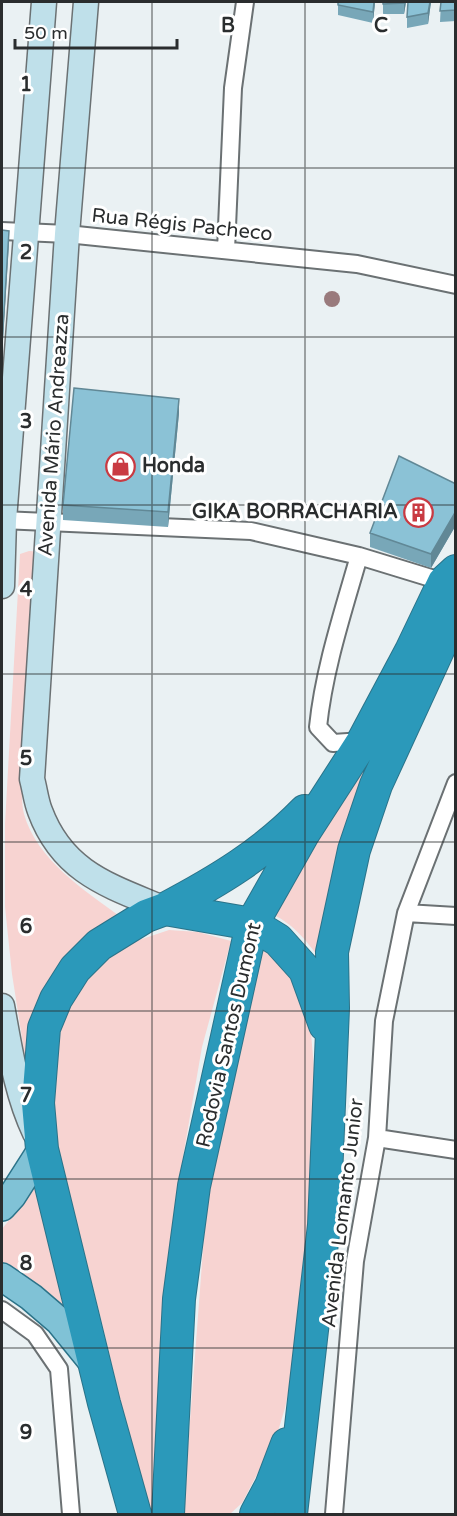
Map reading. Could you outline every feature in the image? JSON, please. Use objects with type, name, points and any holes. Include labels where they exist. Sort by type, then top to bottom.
[{"type":"highway","name":"Rodovia Santos Dumont","points":[[168,1515],[179,1299],[194,1186],[252,924],[303,834],[363,741],[450,577]]},
{"type":"highway","points":[[291,1515],[324,1225],[332,952],[354,850],[376,785],[456,611]]},
{"type":"highway","points":[[135,1515],[120,1466],[42,1149],[38,1102],[44,1028],[56,999],[75,969],[99,945],[146,916],[165,909],[207,887],[257,855],[298,819],[344,772]]},
{"type":"highway","points":[[165,909],[252,924],[278,940],[305,970],[318,1002],[331,1045]]},
{"type":"highway","points":[[256,1515],[271,1486],[302,1403]]},
{"type":"main road","points":[[2,586],[3,520],[44,2]]},
{"type":"main road","name":"Avenida Mário Andreazza","points":[[86,2],[67,234],[32,779],[40,811],[53,837],[72,862],[96,879],[165,909]]},
{"type":"main road","points":[[2,1005],[9,1049],[24,1110],[42,1149],[12,1196],[2,1206]]},
{"type":"main road","points":[[2,1277],[31,1297],[59,1321],[95,1366]]},
{"type":"street","points":[[226,250],[233,88],[245,2]]},
{"type":"street","name":"Rua Régis Pacheco","points":[[2,231],[67,234],[357,264],[456,285]]},
{"type":"street","points":[[3,520],[251,531],[450,577]]},
{"type":"street","points":[[359,556],[334,643],[318,727],[333,743],[363,741]]},
{"type":"street","name":"Avenida Lomanto Junior","points":[[334,1515],[355,1261],[377,1138],[384,1021],[406,913],[456,783]]},
{"type":"street","points":[[406,913],[456,916]]},
{"type":"street","points":[[377,1138],[456,1150]]},
{"type":"street","points":[[2,1310],[35,1334],[59,1369],[70,1515]]},
{"type":"shaded area","points":[[29,551],[43,552],[22,791],[24,814],[30,831],[51,860],[77,885],[121,917],[32,1022],[25,1057],[12,974],[5,907],[5,824],[20,554]]},
{"type":"shaded area","points":[[395,701],[320,959],[291,926],[269,913]]},
{"type":"shaded area","points":[[169,930],[198,932],[231,941],[202,1047],[176,1197],[160,1514],[147,1514],[49,1114],[62,1004],[76,980],[130,943]]},
{"type":"shaded area","points":[[258,948],[273,953],[286,967],[301,994],[311,1033],[314,1068],[314,1160],[306,1303],[285,1408],[276,1438],[242,1503],[230,1514],[183,1514],[210,1157]]},
{"type":"shaded area","points":[[36,1180],[70,1320],[2,1267],[2,1229],[26,1199]]},
{"type":"building","points":[[338,2],[374,2],[373,12],[338,5]]},
{"type":"building","points":[[383,2],[404,2],[404,3],[383,4]]},
{"type":"building","points":[[408,2],[430,2],[428,13],[407,17]]},
{"type":"building","points":[[441,2],[456,2],[456,10],[440,11]]},
{"type":"building","points":[[2,230],[9,231],[2,345]]},
{"type":"building","name":"Honda","points":[[74,388],[179,399],[168,512],[63,505]]},
{"type":"building","name":"GIKA BORRACHARIA","points":[[399,456],[456,484],[456,511],[431,554],[370,533]]},
{"type":"place","name":"Honda","points":[[121,466]]},
{"type":"place","name":"GIKA BORRACHARIA","points":[[419,512]]}]
